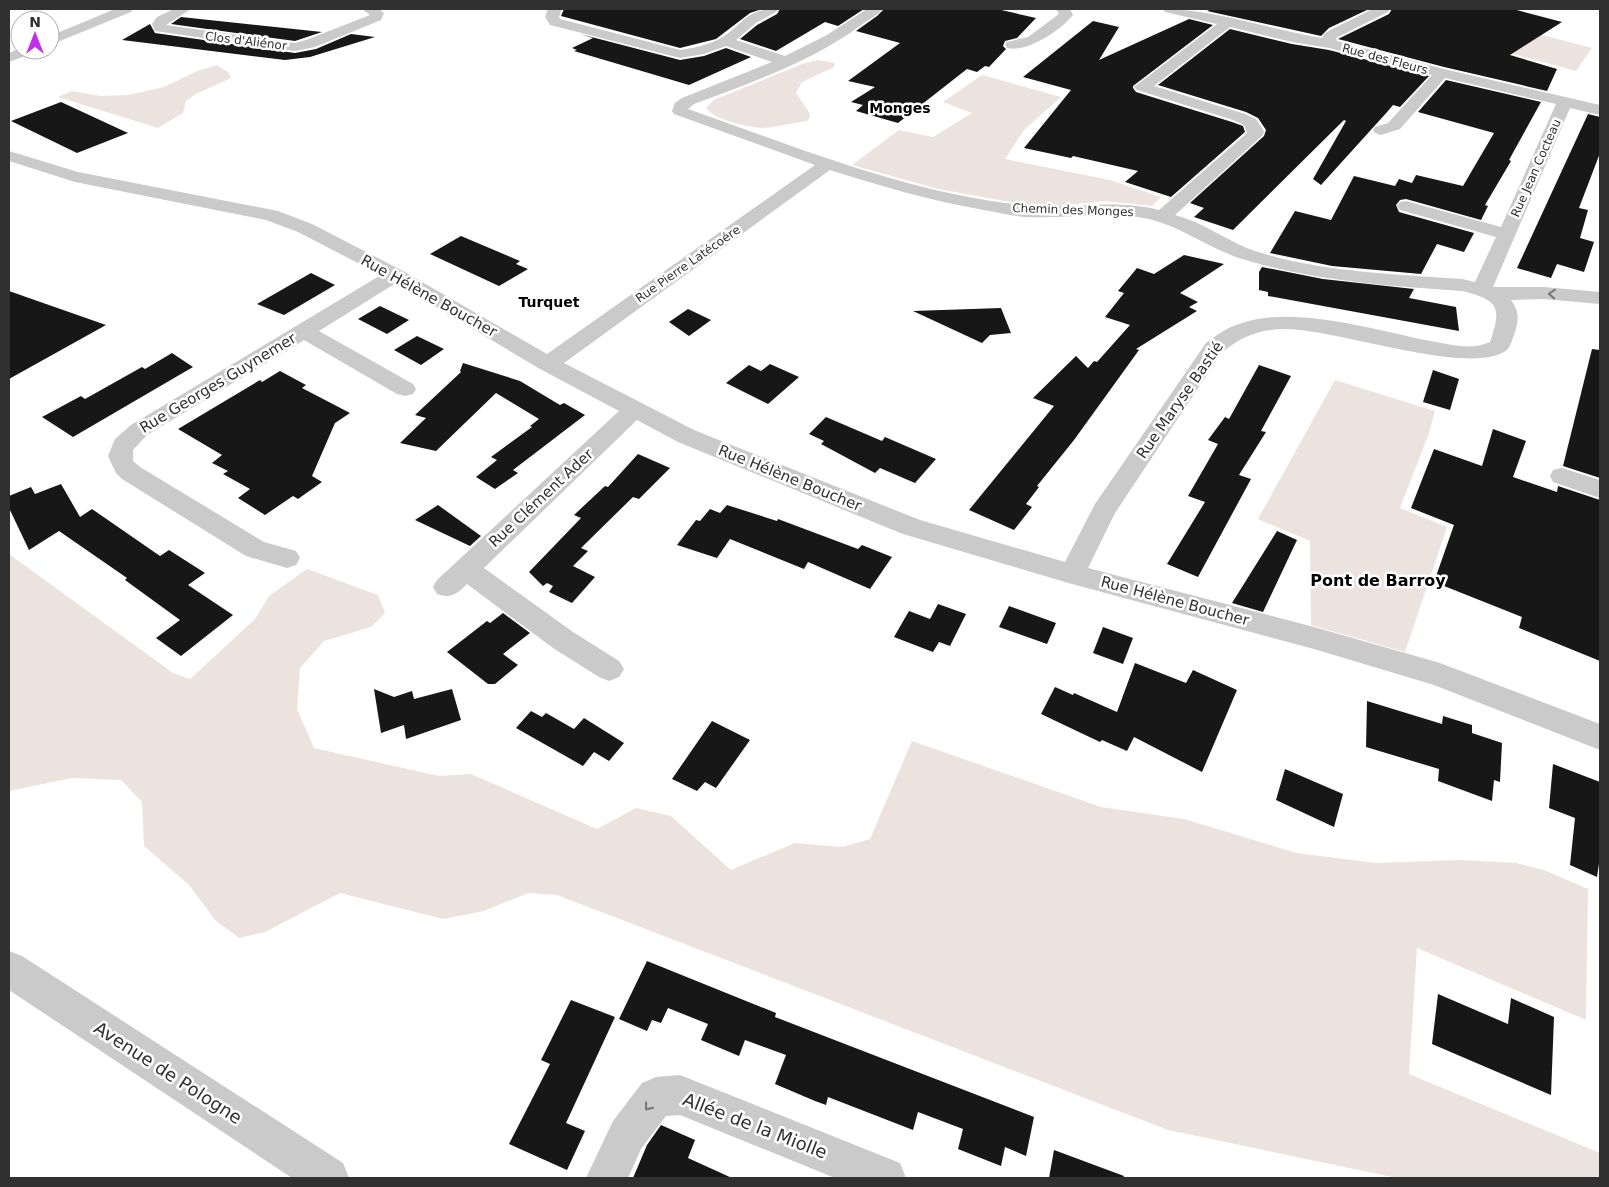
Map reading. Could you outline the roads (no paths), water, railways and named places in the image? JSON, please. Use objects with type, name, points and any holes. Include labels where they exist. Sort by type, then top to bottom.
[{"type":"street","points":[[60,37],[126,9]]},
{"type":"street","name":"Clos d'Aliénor","points":[[184,9],[162,20],[159,24],[160,28],[295,47],[310,44],[376,18],[377,12],[369,9]]},
{"type":"street","points":[[555,9],[552,17],[555,22],[669,52],[688,54],[726,41],[751,20],[771,9]]},
{"type":"street","name":"Chemin des Monges","points":[[875,9],[833,38],[784,61],[688,101],[681,106],[680,111],[828,164],[906,188],[1006,208],[1056,211],[1118,210],[1163,216],[1246,254],[1334,274],[1462,286],[1488,293],[1544,293],[1600,298]]},
{"type":"street","points":[[1012,45],[1033,40],[1066,15],[1063,9]]},
{"type":"street","name":"Rue des Fleurs","points":[[1170,9],[1330,44],[1442,73],[1600,110]]},
{"type":"street","points":[[1330,44],[1329,38],[1335,33],[1383,9]]},
{"type":"street","points":[[1163,216],[1255,135],[1256,131],[1250,122],[1239,117],[1142,87],[1227,22]]},
{"type":"street","points":[[726,41],[784,61]]},
{"type":"street","points":[[1381,130],[1394,126],[1442,73]]},
{"type":"street","name":"Rue Jean Cocteau","points":[[1488,293],[1506,234],[1565,102]]},
{"type":"street","name":"Rue Hélène Boucher","points":[[9,156],[75,177],[271,215],[305,228],[396,276],[548,364],[686,436],[912,526],[1072,574],[1314,638],[1440,675],[1600,737]]},
{"type":"street","name":"Rue Pierre Latécoére","points":[[548,364],[828,164]]},
{"type":"street","name":"Rue Jean Cocteau","points":[[1406,206],[1506,234]]},
{"type":"street","name":"Rue Georges Guynemer","points":[[287,558],[255,549],[131,473],[122,467],[119,459],[121,449],[129,438],[139,430],[396,276]]},
{"type":"street","name":"Rue Maryse Bastié","points":[[1072,574],[1104,510],[1214,348],[1224,338],[1244,328],[1268,323],[1300,322],[1472,354],[1489,351],[1499,346],[1509,313],[1506,305],[1488,293]]},
{"type":"street","points":[[304,331],[405,389]]},
{"type":"street","name":"Rue Clément Ader","points":[[609,669],[457,578],[635,409]]},
{"type":"street","points":[[1562,476],[1600,489]]},
{"type":"street","name":"Avenue de Pologne","points":[[9,969],[328,1178]]},
{"type":"street","name":"Allée de la Miolle","points":[[607,1178],[627,1135],[656,1097],[680,1095],[885,1178]]},
{"type":"district","name":"Monges","points":[[900,108]]},
{"type":"district","name":"Turquet","points":[[549,302]]},
{"type":"district","name":"Pont de Barroy","points":[[1378,580]]}]
